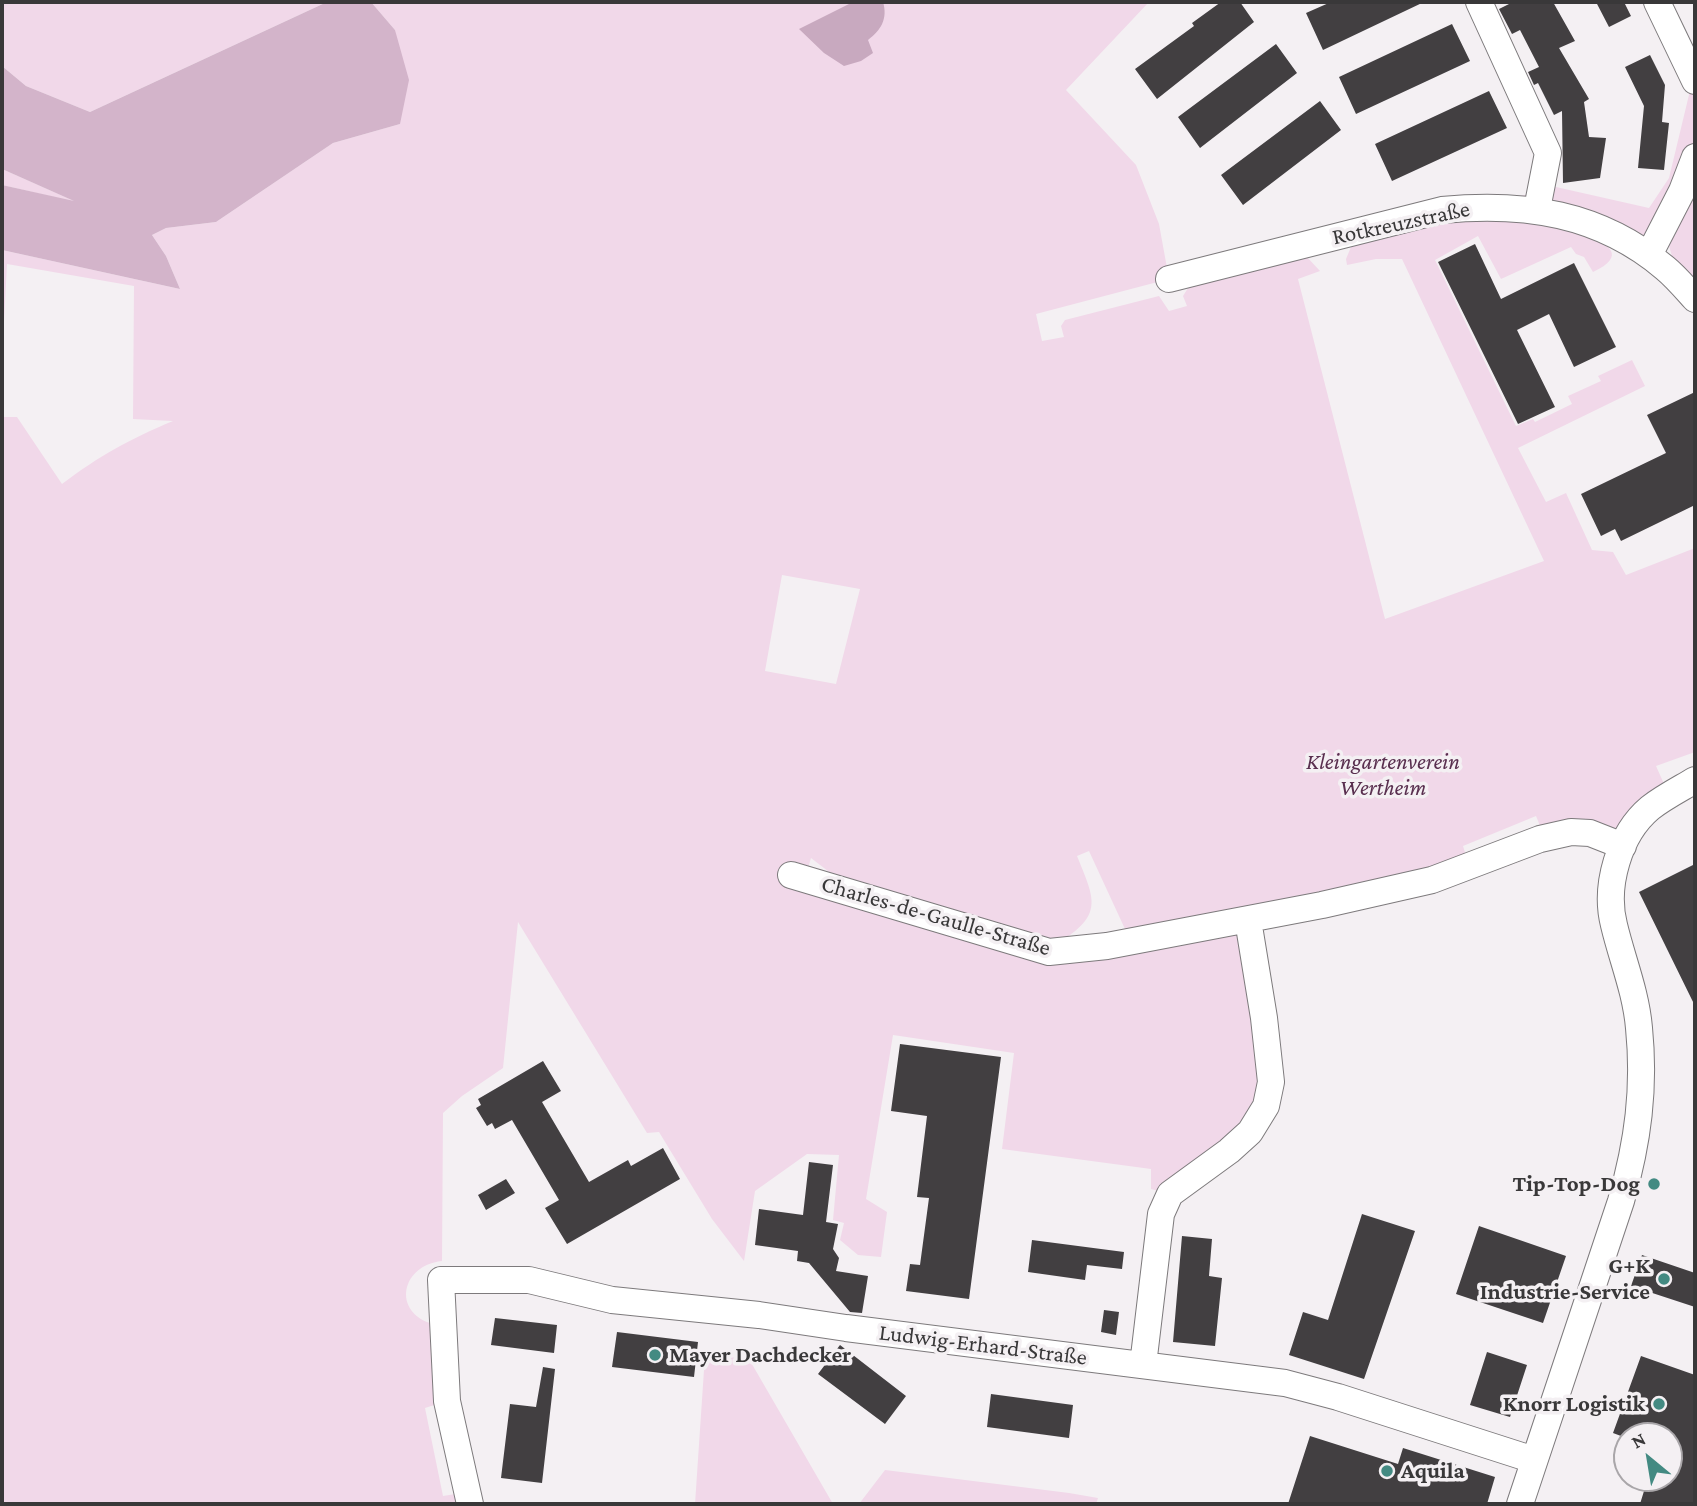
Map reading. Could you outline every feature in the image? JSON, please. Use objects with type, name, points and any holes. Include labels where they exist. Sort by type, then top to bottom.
[{"type":"street","points":[[1479,2],[1548,153],[1537,209]]},
{"type":"street","points":[[1657,2],[1695,81]]},
{"type":"street","points":[[1649,255],[1682,191],[1695,157]]},
{"type":"street","name":"Rotkreuzstraße","points":[[1168,279],[1442,210],[1481,206],[1537,209],[1598,227],[1649,255],[1668,270],[1695,299]]},
{"type":"street","points":[[1520,1504],[1634,1155],[1642,1065],[1639,1024],[1613,921],[1611,897],[1616,862],[1629,833],[1648,809],[1695,780]]},
{"type":"street","name":"Charles-de-Gaulle-Straße","points":[[791,875],[1049,952],[1107,946],[1248,920],[1432,880],[1540,839],[1571,832],[1590,833],[1623,846]]},
{"type":"street","points":[[1143,1365],[1161,1213],[1170,1194],[1229,1151],[1250,1132],[1266,1106],[1271,1082],[1248,920]]},
{"type":"street","name":"Ludwig-Erhard-Straße","points":[[470,1504],[447,1401],[441,1280],[528,1280],[612,1300],[760,1315],[836,1327],[1285,1383],[1338,1397],[1534,1460]]},
{"type":"green space","points":[[2,2],[327,2],[90,112],[26,86],[2,66]]},
{"type":"green space","name":"Kleingartenverein Wertheim","points":[[371,2],[1149,2],[1066,90],[1136,165],[1159,224],[1169,279],[1036,314],[1042,341],[1064,337],[1061,326],[1065,320],[1159,296],[1169,311],[1187,306],[1183,296],[1188,288],[1306,256],[1320,271],[1298,279],[1385,619],[1544,561],[1402,259],[1376,259],[1347,265],[1346,259],[1351,247],[1403,230],[1445,222],[1484,219],[1513,220],[1557,227],[1600,241],[1611,250],[1610,261],[1593,272],[1584,257],[1576,254],[1571,247],[1501,279],[1478,236],[1435,260],[1516,426],[1533,419],[1535,422],[1572,404],[1568,396],[1601,381],[1598,376],[1632,360],[1645,386],[1518,448],[1546,502],[1566,493],[1592,550],[1613,552],[1626,575],[1695,548],[1695,752],[1656,766],[1669,795],[1629,833],[1545,838],[1536,816],[1463,846],[1468,862],[1135,933],[1125,929],[1089,851],[1077,856],[1091,895],[1089,915],[1083,924],[1058,943],[837,878],[811,858],[805,878],[1049,952],[1242,922],[1266,1106],[1170,1194],[1151,1189],[1151,1169],[1002,1149],[1014,1053],[893,1035],[866,1199],[887,1212],[881,1257],[858,1255],[840,1240],[844,1223],[833,1220],[839,1155],[807,1154],[755,1191],[744,1261],[712,1219],[659,1132],[647,1133],[518,922],[503,1068],[462,1096],[443,1113],[442,1261],[427,1265],[416,1272],[409,1281],[406,1292],[407,1303],[413,1312],[423,1320],[438,1325],[447,1401],[425,1408],[443,1496],[468,1492],[470,1504],[2,1504],[2,417],[17,417],[62,484],[115,449],[173,421],[133,419],[134,286],[7,264],[2,360],[2,250],[180,289],[166,256],[152,235],[166,228],[216,222],[333,143],[400,124],[395,30]],"holes":[[[782,575],[860,589],[836,684],[765,671]]]},
{"type":"green space","points":[[1694,74],[1695,157],[1649,255],[1598,227],[1481,206],[1556,187],[1649,208],[1669,178]]},
{"type":"green space","points":[[2,169],[79,203],[2,185]]},
{"type":"green space","points":[[1695,178],[1695,279],[1691,280],[1673,260],[1666,235]]},
{"type":"green space","points":[[705,1355],[749,1359],[833,1504],[695,1504]]},
{"type":"green space","points":[[885,1470],[1098,1498],[1096,1504],[859,1504]]},
{"type":"shaded area","points":[[327,2],[371,2],[395,30],[409,80],[400,124],[333,143],[216,222],[166,228],[152,235],[166,256],[180,289],[2,250],[2,185],[74,201],[2,169],[2,66],[26,86],[90,112]]},
{"type":"shaded area","points":[[853,2],[883,2],[884,19],[877,32],[868,40],[873,53],[861,61],[844,66],[824,53],[799,29]]},
{"type":"building","points":[[1221,2],[1240,2],[1254,22],[1157,99],[1135,69],[1194,26],[1192,23]]},
{"type":"building","points":[[1331,2],[1424,2],[1323,50],[1306,13]]},
{"type":"building","points":[[1513,2],[1553,2],[1575,41],[1559,48],[1589,99],[1584,102],[1589,137],[1606,138],[1600,178],[1563,183],[1562,111],[1554,115],[1538,83],[1534,85],[1528,72],[1539,67],[1520,30],[1512,34],[1499,9]]},
{"type":"building","points":[[1596,2],[1624,2],[1631,16],[1609,27]]},
{"type":"building","points":[[1452,24],[1470,61],[1356,114],[1339,77]]},
{"type":"building","points":[[1276,44],[1297,73],[1200,148],[1178,117]]},
{"type":"building","points":[[1650,55],[1665,85],[1662,122],[1669,123],[1664,170],[1638,168],[1644,106],[1625,67]]},
{"type":"building","points":[[1489,91],[1507,128],[1392,181],[1375,144]]},
{"type":"building","points":[[1320,101],[1341,130],[1243,205],[1221,175]]},
{"type":"building","points":[[1475,244],[1501,299],[1574,263],[1616,347],[1574,367],[1549,314],[1517,330],[1555,407],[1518,424],[1438,262]]},
{"type":"building","points":[[1695,392],[1695,505],[1621,541],[1615,529],[1601,536],[1581,494],[1666,453],[1647,415]]},
{"type":"building","points":[[1695,864],[1695,1006],[1639,892]]},
{"type":"building","points":[[900,1044],[1001,1057],[969,1299],[906,1291],[910,1264],[920,1265],[929,1198],[917,1197],[927,1116],[891,1111]]},
{"type":"building","points":[[543,1061],[561,1091],[542,1102],[589,1182],[628,1160],[631,1166],[663,1148],[680,1179],[567,1244],[545,1208],[559,1200],[512,1120],[495,1129],[492,1123],[487,1126],[476,1108],[481,1105],[478,1099]]},
{"type":"building","points":[[809,1162],[833,1165],[826,1222],[838,1224],[833,1249],[839,1258],[836,1271],[868,1276],[862,1313],[850,1312],[809,1263],[797,1261],[798,1251],[755,1245],[759,1209],[803,1215]]},
{"type":"building","points":[[506,1179],[515,1193],[486,1210],[478,1195]]},
{"type":"building","points":[[1362,1214],[1415,1231],[1364,1379],[1289,1355],[1303,1312],[1328,1320]]},
{"type":"building","points":[[1479,1226],[1566,1256],[1543,1323],[1456,1294]]},
{"type":"building","points":[[1182,1236],[1212,1239],[1209,1276],[1222,1278],[1215,1346],[1173,1342]]},
{"type":"building","points":[[1032,1240],[1124,1252],[1122,1269],[1087,1265],[1085,1280],[1028,1272]]},
{"type":"building","name":"G+K Industrie-Service","points":[[1642,1255],[1695,1273],[1695,1307],[1631,1286]]},
{"type":"building","points":[[1104,1310],[1119,1312],[1116,1335],[1101,1332]]},
{"type":"building","points":[[495,1318],[557,1325],[554,1353],[491,1345]]},
{"type":"building","name":"Mayer Dachdecker","points":[[617,1332],[698,1342],[694,1377],[612,1367]]},
{"type":"building","points":[[840,1345],[906,1396],[885,1424],[818,1374]]},
{"type":"building","points":[[1487,1352],[1527,1365],[1510,1417],[1470,1405]]},
{"type":"building","name":"Knorr Logistik","points":[[1641,1356],[1695,1375],[1695,1504],[1640,1504],[1644,1492],[1683,1492],[1683,1422],[1617,1422]]},
{"type":"building","points":[[543,1367],[555,1369],[542,1483],[501,1478],[510,1404],[536,1407]]},
{"type":"building","points":[[991,1394],[1073,1405],[1069,1438],[987,1427]]},
{"type":"building","name":"Aquila","points":[[1310,1436],[1398,1464],[1403,1448],[1495,1477],[1487,1504],[1288,1504]]},
{"type":"place","name":"Tip-Top-Dog","points":[[1654,1184]]},
{"type":"place","name":"G+K Industrie-Service","points":[[1664,1279]]},
{"type":"place","name":"Mayer Dachdecker","points":[[655,1355]]},
{"type":"place","name":"Knorr Logistik","points":[[1659,1404]]},
{"type":"place","name":"Aquila","points":[[1387,1471]]}]
